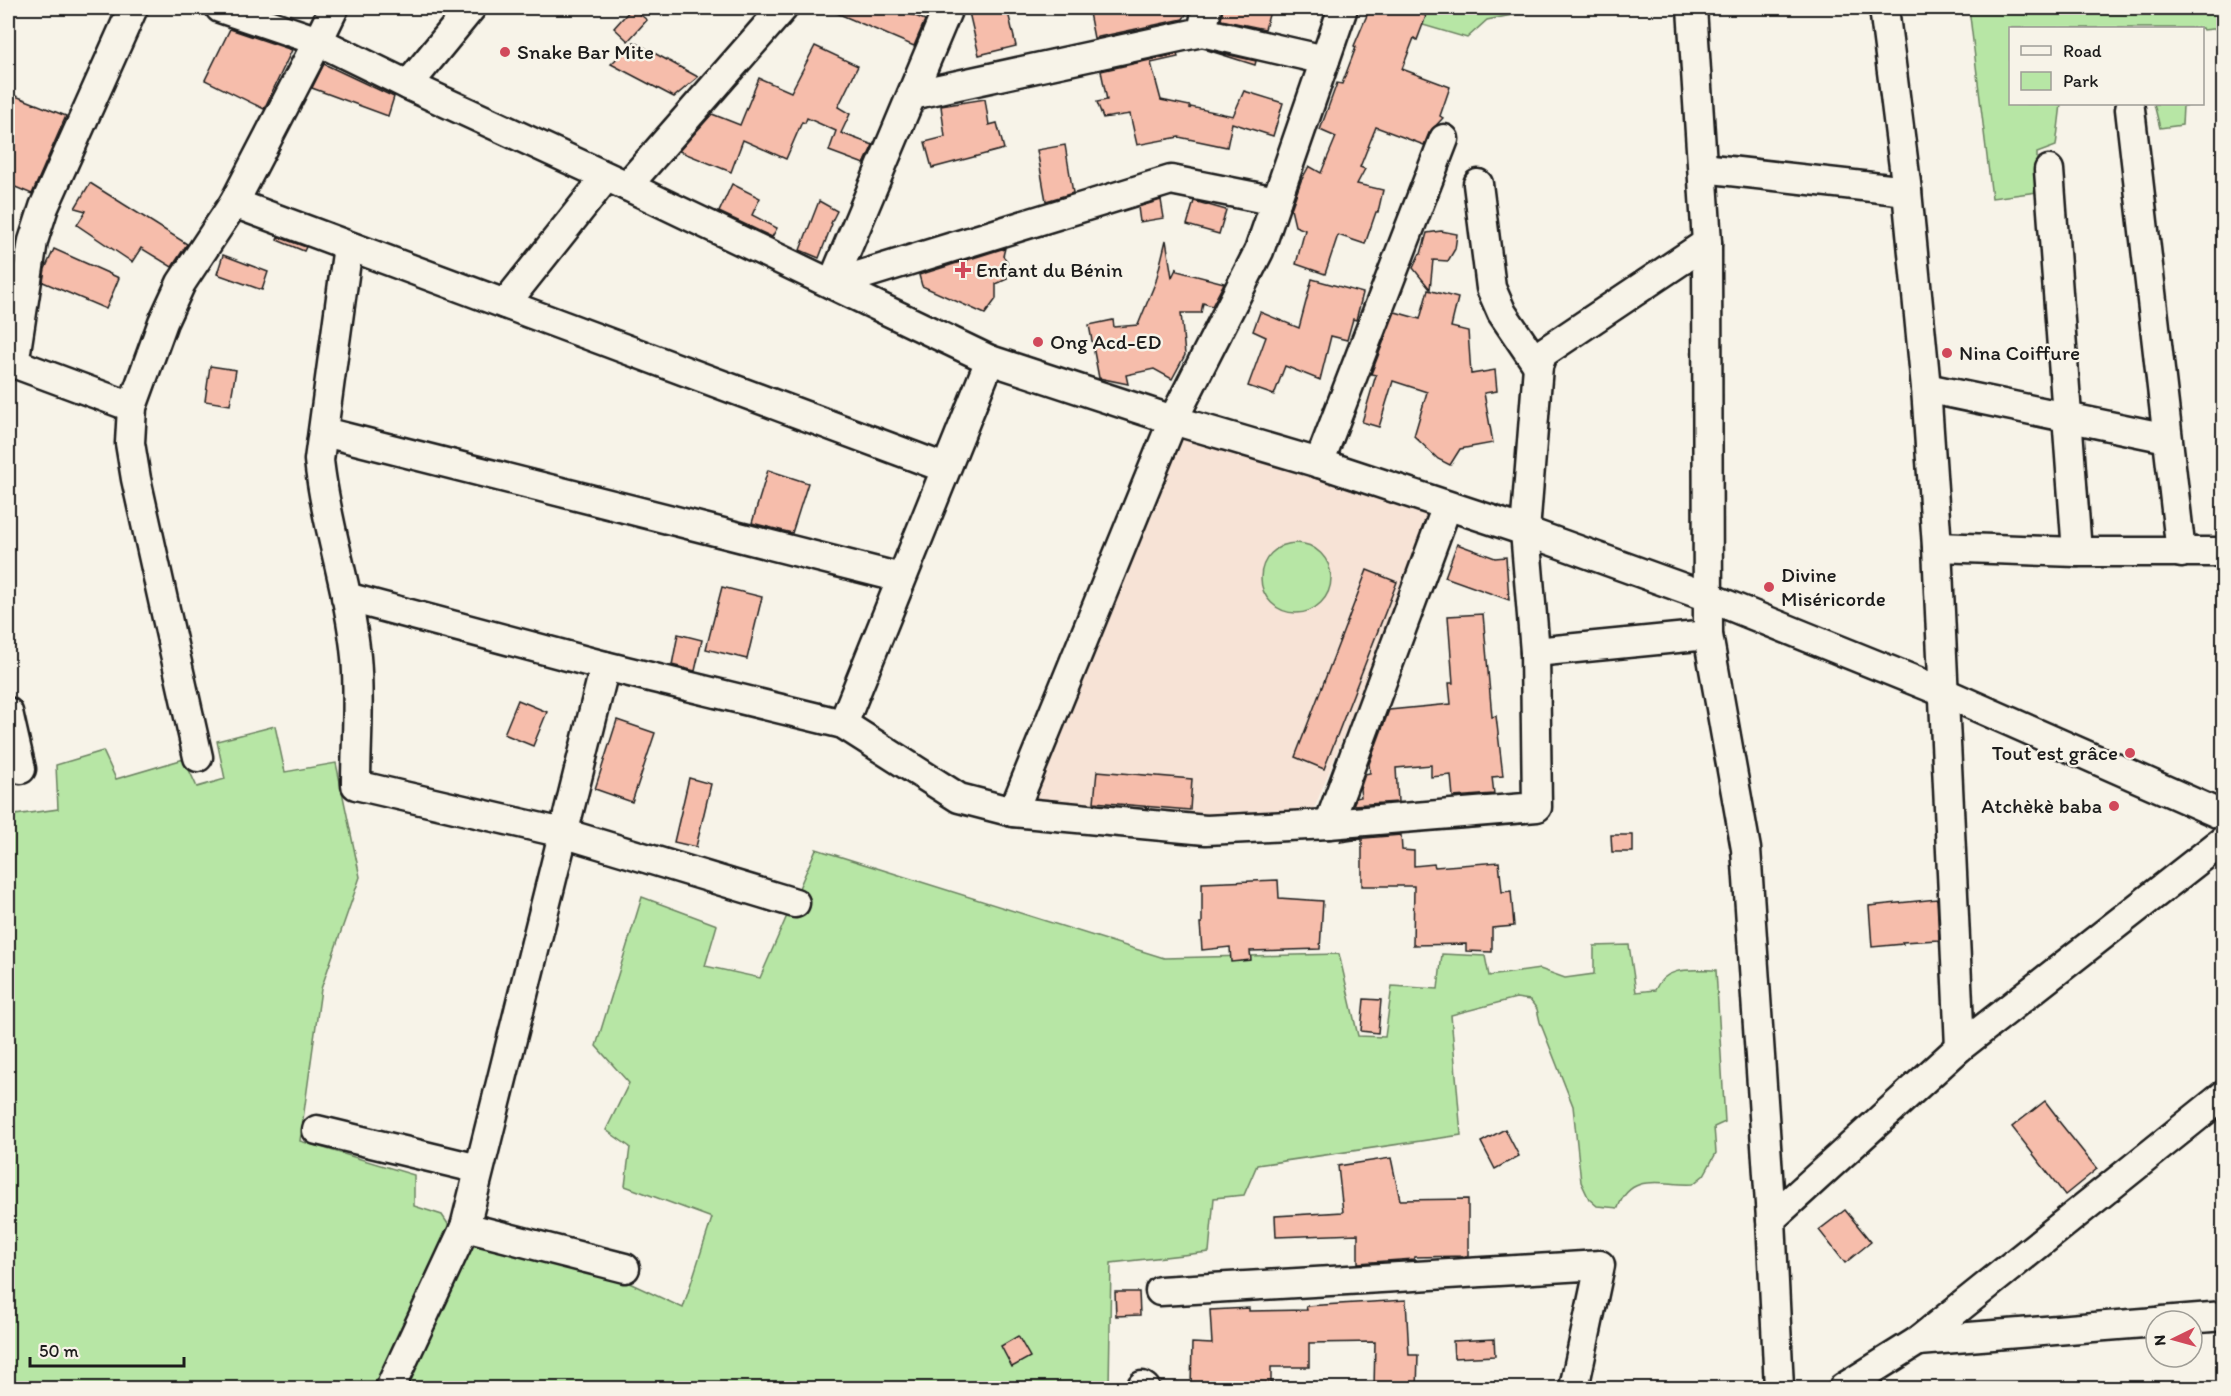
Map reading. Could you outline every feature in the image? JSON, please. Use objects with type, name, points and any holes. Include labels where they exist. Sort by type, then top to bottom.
[{"type":"street","points":[[132,8],[44,207],[33,241],[11,363],[132,406]]},
{"type":"street","points":[[220,8],[318,41],[990,360],[1173,420],[1319,463],[1525,531],[1708,597],[1943,692],[2223,816]]},
{"type":"street","points":[[198,757],[136,479],[130,443],[132,406],[163,322],[181,283],[234,203],[334,8]]},
{"type":"street","points":[[408,85],[471,8]]},
{"type":"street","points":[[505,304],[617,181],[783,8]]},
{"type":"street","points":[[832,284],[948,8]]},
{"type":"street","points":[[1013,812],[1173,420],[1259,251],[1343,8]]},
{"type":"street","points":[[1692,8],[1707,243],[1708,635],[1746,849],[1771,1218],[1779,1389]]},
{"type":"street","points":[[1884,8],[1907,191],[1926,388],[1937,546],[1960,1047]]},
{"type":"street","points":[[912,95],[1204,20],[1325,60]]},
{"type":"street","points":[[2130,109],[2181,553]]},
{"type":"street","points":[[1319,463],[1444,139]]},
{"type":"street","points":[[1703,168],[1907,191]]},
{"type":"street","points":[[2049,170],[2077,552]]},
{"type":"street","points":[[832,284],[1171,180],[1276,201]]},
{"type":"street","points":[[1478,184],[1491,288],[1502,313],[1538,366]]},
{"type":"street","points":[[234,203],[945,468]]},
{"type":"street","points":[[346,597],[605,666],[843,724],[959,798],[1013,812],[1206,830],[1329,824],[1537,807],[1535,652],[1525,531],[1538,366],[1543,353],[1707,243]]},
{"type":"street","points":[[348,246],[319,460],[323,493],[346,597],[356,657],[356,785],[563,833],[795,903]]},
{"type":"street","points":[[843,724],[990,360]]},
{"type":"street","points":[[1926,388],[2167,438]]},
{"type":"street","points":[[324,432],[901,578]]},
{"type":"street","points":[[1329,824],[1447,506]]},
{"type":"street","points":[[1937,546],[2077,552],[2223,552]]},
{"type":"street","points":[[1535,652],[1708,635]]},
{"type":"street","points":[[390,1389],[465,1227],[605,666]]},
{"type":"street","points":[[8,712],[21,770]]},
{"type":"street","points":[[1771,1218],[1960,1047],[2223,840]]},
{"type":"street","points":[[1842,1389],[1918,1341],[2223,1095]]},
{"type":"street","points":[[317,1130],[479,1169]]},
{"type":"street","points":[[465,1227],[625,1268]]},
{"type":"street","points":[[1160,1291],[1600,1264],[1574,1389]]},
{"type":"street","points":[[2204,1318],[2223,1316]]},
{"type":"street","points":[[1918,1341],[2144,1323]]},
{"type":"shaded area","points":[[1187,422],[1437,503],[1314,809],[1241,817],[1031,800]]},
{"type":"green space","points":[[1427,8],[1538,8],[1487,20],[1467,38],[1423,25]]},
{"type":"green space","points":[[1969,8],[2223,8],[2223,28],[2204,30],[2204,27],[2009,27],[2009,105],[2061,105],[2056,146],[2037,153],[2037,192],[1992,198]]},
{"type":"green space","points":[[2154,105],[2194,105],[2183,106],[2182,125],[2160,128]]},
{"type":"green space","points":[[1296,543],[1309,546],[1321,553],[1328,565],[1331,578],[1328,591],[1321,603],[1309,610],[1296,613],[1283,610],[1271,603],[1264,591],[1261,578],[1264,565],[1271,553],[1283,546]]},
{"type":"green space","points":[[275,726],[285,772],[336,763],[360,877],[321,989],[300,1141],[414,1175],[414,1206],[442,1215],[454,1233],[625,1281],[683,1308],[712,1218],[625,1186],[630,1147],[606,1130],[629,1083],[596,1046],[642,897],[717,925],[705,966],[760,978],[816,849],[1164,958],[1339,954],[1358,1036],[1385,1037],[1392,986],[1438,989],[1442,954],[1485,956],[1489,976],[1540,969],[1565,978],[1594,974],[1594,946],[1629,945],[1636,992],[1655,990],[1666,976],[1673,973],[1689,970],[1716,970],[1725,1122],[1714,1127],[1716,1153],[1704,1175],[1693,1184],[1650,1182],[1640,1184],[1631,1188],[1618,1208],[1597,1206],[1589,1199],[1581,1182],[1573,1106],[1537,1009],[1530,1000],[1516,998],[1451,1015],[1461,1135],[1257,1165],[1244,1195],[1214,1198],[1209,1252],[1111,1263],[1109,1388],[8,1388],[8,816],[58,809],[56,765],[103,751],[116,779],[184,759],[197,787],[225,779],[217,741]]},
{"type":"building","points":[[632,8],[647,20],[628,41],[614,28]]},
{"type":"building","points":[[825,8],[896,8],[925,20],[914,46]]},
{"type":"building","points":[[968,8],[1007,8],[1016,46],[979,55]]},
{"type":"building","points":[[1088,8],[1190,8],[1183,19],[1094,38]]},
{"type":"building","points":[[1223,8],[1271,8],[1265,29],[1221,20]]},
{"type":"building","points":[[1370,8],[1405,8],[1426,16],[1417,40],[1414,38],[1402,69],[1450,87],[1440,116],[1443,118],[1429,133],[1424,145],[1376,127],[1360,167],[1365,169],[1357,184],[1383,190],[1378,212],[1376,212],[1365,244],[1338,235],[1325,274],[1296,264],[1305,230],[1295,226],[1291,209],[1309,166],[1321,173],[1336,137],[1320,130],[1337,83],[1342,84],[1356,47],[1354,46]]},
{"type":"building","points":[[230,29],[292,50],[264,109],[205,80]]},
{"type":"building","points":[[634,42],[698,77],[674,97],[611,64]]},
{"type":"building","points":[[815,46],[858,66],[838,107],[850,114],[841,133],[873,145],[864,164],[829,151],[836,131],[807,118],[805,123],[802,122],[786,159],[743,140],[731,172],[679,151],[712,114],[740,125],[759,78],[791,92]]},
{"type":"building","points":[[1207,50],[1256,61],[1255,65]]},
{"type":"building","points":[[1177,54],[1178,57],[1151,63],[1161,100],[1190,106],[1190,109],[1191,107],[1233,116],[1244,91],[1283,103],[1273,136],[1232,123],[1227,147],[1179,137],[1137,145],[1130,114],[1103,118],[1097,102],[1107,100],[1101,71]]},
{"type":"building","points":[[324,64],[394,97],[388,116],[312,88]]},
{"type":"building","points":[[8,93],[66,116],[32,194],[8,184]]},
{"type":"building","points":[[985,99],[989,125],[997,123],[1004,149],[932,168],[925,142],[945,137],[941,106]]},
{"type":"building","points":[[1065,145],[1073,193],[1046,201],[1037,150]]},
{"type":"building","points":[[90,183],[187,244],[172,267],[141,248],[132,262],[77,225],[86,211],[75,208]]},
{"type":"building","points":[[732,184],[760,198],[752,215],[777,228],[772,237],[719,212]]},
{"type":"building","points":[[1161,200],[1164,218],[1140,222],[1138,207]]},
{"type":"building","points":[[819,201],[837,211],[819,258],[800,250]]},
{"type":"building","points":[[1194,201],[1226,210],[1219,234],[1187,225]]},
{"type":"building","points":[[1441,231],[1457,234],[1455,249],[1448,261],[1433,260],[1430,289],[1413,268],[1421,254],[1427,233]]},
{"type":"building","points":[[278,237],[306,247],[304,251],[277,240]]},
{"type":"building","points":[[1166,240],[1172,277],[1177,267],[1177,271],[1224,283],[1212,306],[1203,303],[1201,313],[1181,313],[1185,355],[1172,379],[1154,369],[1126,375],[1128,384],[1099,378],[1089,325],[1113,320],[1114,327],[1138,325],[1156,281]]},
{"type":"building","name":"Enfant du Bénin","points":[[1005,248],[1003,256],[1007,261],[1007,279],[996,284],[996,299],[985,314],[922,286],[919,275]]},
{"type":"building","points":[[54,249],[119,278],[106,309],[43,282],[45,269]]},
{"type":"building","points":[[223,255],[268,272],[262,290],[217,274]]},
{"type":"building","points":[[1312,279],[1363,293],[1356,320],[1353,319],[1347,340],[1331,336],[1320,380],[1285,366],[1274,395],[1248,386],[1266,337],[1253,331],[1260,312],[1299,328]]},
{"type":"building","points":[[1428,290],[1458,298],[1451,327],[1468,331],[1471,374],[1495,370],[1497,391],[1484,393],[1493,443],[1460,449],[1450,465],[1438,459],[1414,436],[1427,392],[1393,381],[1379,427],[1362,422],[1376,375],[1371,374],[1395,312],[1420,319]]},
{"type":"building","points":[[210,366],[236,370],[230,405],[205,401]]},
{"type":"building","points":[[768,470],[808,483],[792,533],[752,523]]},
{"type":"building","points":[[1457,544],[1495,558],[1506,557],[1509,600],[1445,577]]},
{"type":"building","points":[[1367,570],[1397,582],[1324,769],[1295,757]]},
{"type":"building","points":[[722,587],[762,597],[747,659],[706,649]]},
{"type":"building","points":[[1483,614],[1492,717],[1496,716],[1503,776],[1492,777],[1494,794],[1453,797],[1451,775],[1431,777],[1431,765],[1396,768],[1398,802],[1353,805],[1356,798],[1361,797],[1360,789],[1365,774],[1370,773],[1369,764],[1389,710],[1451,704],[1449,683],[1453,683],[1448,616]]},
{"type":"building","points":[[678,634],[702,640],[695,671],[672,665]]},
{"type":"building","points":[[518,700],[547,712],[533,746],[504,734]]},
{"type":"building","points":[[617,720],[655,733],[632,802],[595,789]]},
{"type":"building","points":[[1097,771],[1192,779],[1190,810],[1094,802]]},
{"type":"building","points":[[689,778],[711,784],[696,847],[674,842]]},
{"type":"building","points":[[1401,835],[1402,850],[1414,851],[1414,866],[1434,864],[1435,867],[1499,862],[1502,892],[1511,891],[1514,926],[1492,928],[1492,952],[1466,951],[1466,944],[1413,945],[1414,886],[1362,886],[1362,839],[1340,842],[1341,840]]},
{"type":"building","points":[[1611,835],[1633,835],[1633,852],[1612,852]]},
{"type":"building","points":[[1278,880],[1279,898],[1323,901],[1320,949],[1250,951],[1251,960],[1231,962],[1230,947],[1202,950],[1200,923],[1202,923],[1202,883]]},
{"type":"building","points":[[1937,899],[1939,940],[1902,942],[1903,944],[1872,947],[1869,906]]},
{"type":"building","points":[[1364,999],[1381,1000],[1378,1033],[1361,1031]]},
{"type":"building","points":[[2045,1101],[2097,1169],[2065,1195],[2012,1127]]},
{"type":"building","points":[[1505,1129],[1519,1156],[1495,1169],[1481,1142]]},
{"type":"building","points":[[1391,1158],[1400,1200],[1468,1199],[1468,1256],[1414,1257],[1414,1259],[1358,1263],[1358,1234],[1276,1237],[1275,1216],[1343,1212],[1338,1166]]},
{"type":"building","points":[[1845,1210],[1871,1242],[1845,1263],[1819,1230]]},
{"type":"building","points":[[1115,1292],[1139,1292],[1140,1315],[1116,1316]]},
{"type":"building","points":[[1406,1300],[1409,1355],[1418,1355],[1417,1389],[1374,1389],[1375,1342],[1309,1343],[1309,1367],[1271,1367],[1271,1383],[1249,1383],[1249,1389],[1191,1389],[1192,1343],[1212,1344],[1210,1310],[1249,1308],[1249,1311],[1307,1310],[1306,1306]]},
{"type":"building","points":[[1018,1336],[1030,1357],[1012,1367],[1001,1346]]},
{"type":"building","points":[[1494,1339],[1495,1356],[1454,1358],[1453,1341]]},
{"type":"place","name":"Snake Bar Mite","points":[[505,52]]},
{"type":"place","name":"Enfant du Bénin","points":[[963,270]]},
{"type":"place","name":"Ong Acd-ED","points":[[1038,342]]},
{"type":"place","name":"Nina Coiffure","points":[[1947,353]]},
{"type":"place","name":"Divine Miséricorde","points":[[1769,587]]},
{"type":"place","name":"Tout est grâce","points":[[2130,753]]},
{"type":"place","name":"Atchèkè baba","points":[[2114,806]]}]
